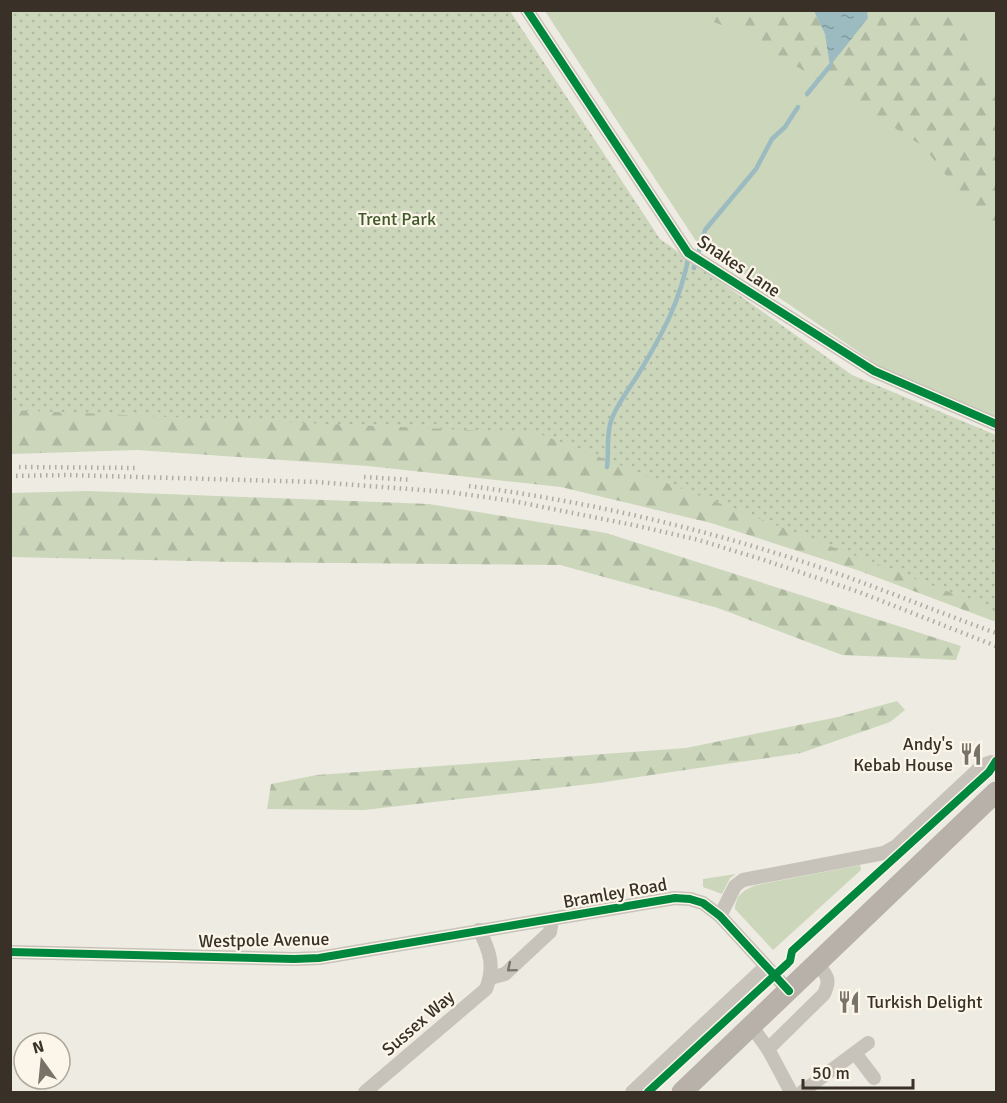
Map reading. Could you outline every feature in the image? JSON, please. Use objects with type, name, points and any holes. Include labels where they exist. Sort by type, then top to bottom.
[{"type":"main road","points":[[682,1092],[996,792]]},
{"type":"street","name":"Snakes Lane","points":[[526,10],[688,253],[874,371],[996,424]]},
{"type":"street","points":[[720,916],[735,886],[743,880],[884,853],[895,847],[983,765],[996,763]]},
{"type":"street","name":"Bramley Road","points":[[552,919],[675,898],[690,898],[704,903],[720,916],[789,991]]},
{"type":"street","name":"Westpole Avenue","points":[[10,952],[311,958],[552,919]]},
{"type":"street","name":"Sussex Way","points":[[365,1092],[486,989],[490,978],[506,974],[550,932],[552,919]]},
{"type":"street","points":[[479,930],[492,962],[490,978]]},
{"type":"street","points":[[768,1049],[824,994],[829,984],[828,976],[818,964]]},
{"type":"street","points":[[632,1092],[765,967]]},
{"type":"street","points":[[752,1027],[768,1049],[791,1092]]},
{"type":"street","points":[[802,1092],[868,1043]]},
{"type":"street","points":[[855,1053],[874,1078]]},
{"type":"green space","name":"Trent Park","points":[[11,11],[510,11],[660,239],[852,375],[996,435],[996,610],[537,433],[11,410]]},
{"type":"green space","points":[[545,11],[996,11],[996,424],[874,371],[869,359],[696,241]]},
{"type":"green space","points":[[686,11],[954,11],[996,100],[996,234],[924,147],[779,56],[729,28]]},
{"type":"green space","points":[[659,239],[673,251],[996,600],[996,622],[860,571],[711,523],[561,487],[368,466],[137,450],[11,454],[11,318]]},
{"type":"green space","points":[[88,491],[429,504],[606,533],[961,646],[956,660],[842,655],[718,608],[560,565],[11,557],[11,493]]},
{"type":"green space","points":[[897,701],[905,710],[890,722],[801,753],[598,783],[364,810],[267,809],[271,784],[317,775],[686,748],[838,717]]},
{"type":"green space","points":[[860,865],[861,870],[773,950],[735,909],[737,900],[748,888]]},
{"type":"green space","points":[[736,874],[730,878],[722,894],[703,887],[703,879]]},
{"type":"water","points":[[814,11],[867,11],[868,18],[830,66],[825,34]]},
{"type":"waterway","points":[[807,94],[830,66]]},
{"type":"waterway","points":[[694,268],[705,230],[756,169],[772,139],[785,127],[798,107]]},
{"type":"waterway","points":[[607,467],[609,432],[613,415],[670,317],[681,288],[689,255]]},
{"type":"railway","points":[[19,467],[139,468]]},
{"type":"railway","points":[[10,476],[67,475],[316,482],[449,492],[513,501],[699,540],[859,592],[996,646]]},
{"type":"railway","points":[[364,477],[412,480]]},
{"type":"railway","points":[[469,486],[600,508],[728,539],[836,573],[996,633]]},
{"type":"cycle path","points":[[527,10],[688,253],[874,371],[996,424]]},
{"type":"cycle path","points":[[648,1092],[787,964],[792,951],[989,772],[996,761]]},
{"type":"cycle path","points":[[10,952],[319,958],[675,898],[703,903],[720,916],[789,991]]},
{"type":"place","name":"Andy's Kebab House","points":[[971,754]]},
{"type":"place","name":"Turkish Delight","points":[[849,1002]]}]
